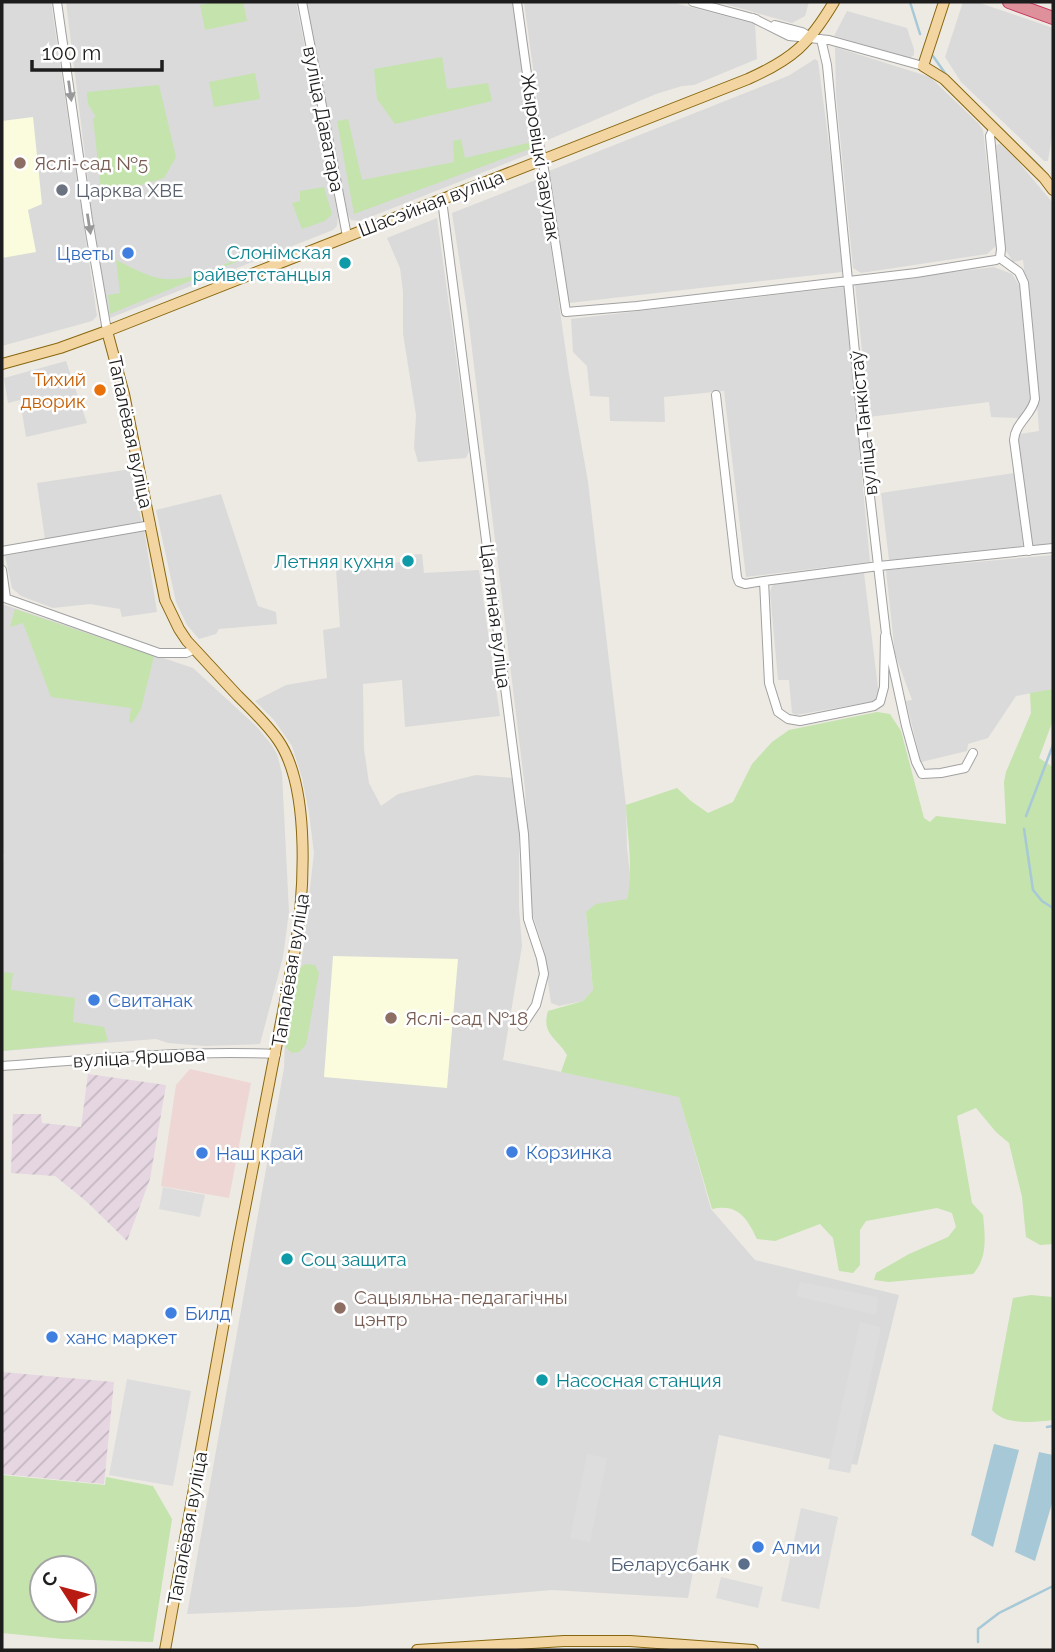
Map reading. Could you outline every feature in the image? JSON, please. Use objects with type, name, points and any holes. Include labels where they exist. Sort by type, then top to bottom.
[{"type":"highway","points":[[1009,2],[1053,18]]},
{"type":"main road","name":"Шасэйная вуліца","points":[[2,364],[60,348],[107,331],[748,79],[789,57],[816,38],[834,2]]},
{"type":"main road","points":[[944,2],[923,66],[944,79],[1053,190]]},
{"type":"main road","name":"Тапалёвая вуліца","points":[[107,331],[124,394],[166,600],[179,629],[195,649],[280,742],[294,780],[302,835],[300,922],[238,1244],[165,1650]]},
{"type":"main road","points":[[418,1650],[564,1641],[630,1641],[753,1650]]},
{"type":"street","points":[[57,2],[88,220],[107,331]]},
{"type":"street","name":"вуліца Даватара","points":[[302,2],[347,236]]},
{"type":"street","name":"Жыровіцкі завулак","points":[[517,2],[566,312],[638,306],[849,280]]},
{"type":"street","points":[[693,2],[923,66]]},
{"type":"street","name":"вуліца Танкістаў","points":[[816,38],[827,65],[864,445],[886,634],[906,726],[922,774],[965,768],[973,753]]},
{"type":"street","points":[[994,128],[990,136],[1000,258]]},
{"type":"street","name":"Цагляная вуліца","points":[[442,200],[524,834],[528,919],[544,974],[536,1005],[522,1026]]},
{"type":"street","points":[[849,280],[988,263],[1000,258]]},
{"type":"street","points":[[1000,258],[1019,272],[1024,283],[1035,399],[1015,431],[1014,440],[1029,551]]},
{"type":"street","points":[[716,395],[739,582],[745,584],[879,566],[1053,548]]},
{"type":"street","points":[[2,551],[151,525]]},
{"type":"street","points":[[2,569],[4,598],[159,653],[186,653],[195,649]]},
{"type":"street","name":"вуліца Танкістаў","points":[[764,581],[769,682],[778,712],[788,719],[800,721],[874,706],[880,702],[884,687],[883,638],[886,634]]},
{"type":"street","name":"вуліца Яршова","points":[[2,1066],[120,1056],[276,1054]]},
{"type":"shaded area","points":[[2,2],[51,2],[97,316],[92,321],[2,346]]},
{"type":"shaded area","points":[[66,2],[296,2],[338,216],[337,226],[333,230],[110,318],[106,313],[92,213]]},
{"type":"shaded area","points":[[306,2],[515,2],[532,153],[360,221],[351,220]]},
{"type":"shaded area","points":[[524,2],[671,2],[755,24],[757,59],[694,85],[656,94],[543,142]]},
{"type":"shaded area","points":[[718,2],[809,2],[805,16],[792,23]]},
{"type":"shaded area","points":[[963,2],[977,2],[1053,28],[1053,130],[1048,161],[1044,161],[961,82],[945,57]]},
{"type":"shaded area","points":[[847,11],[907,28],[914,55],[910,58],[834,36]]},
{"type":"shaded area","points":[[835,47],[930,77],[978,123],[983,130],[996,246],[987,254],[861,273],[853,268],[836,95]]},
{"type":"shaded area","points":[[815,59],[818,61],[837,206],[842,272],[569,303],[549,171],[788,76]]},
{"type":"shaded area","name":"Яслі-сад №5","points":[[33,117],[42,204],[28,210],[36,252],[2,258],[2,121]]},
{"type":"shaded area","points":[[1000,144],[1053,203],[1053,543],[1032,546],[1017,438],[1020,434],[1039,431],[1034,359],[1023,260],[1013,262],[1005,249],[996,145]]},
{"type":"shaded area","points":[[541,178],[569,374],[588,482],[626,805],[631,882],[627,899],[586,912],[593,990],[583,1001],[559,1006],[551,1003],[543,947],[532,913],[525,789],[468,316],[452,213]]},
{"type":"shaded area","points":[[437,218],[469,451],[466,458],[418,462],[414,448],[416,415],[403,334],[400,268],[387,238]]},
{"type":"shaded area","points":[[994,267],[1012,274],[1022,290],[1031,405],[1021,418],[991,417],[989,402],[869,417],[855,284]]},
{"type":"shaded area","points":[[844,287],[870,562],[746,577],[724,391],[664,397],[665,422],[610,421],[609,397],[590,396],[587,366],[573,352],[571,319]]},
{"type":"shaded area","points":[[66,361],[87,423],[26,437],[20,400],[8,403],[4,378]]},
{"type":"shaded area","points":[[131,469],[142,523],[45,540],[37,483]]},
{"type":"shaded area","points":[[1014,473],[1023,546],[889,560],[881,493]]},
{"type":"shaded area","points":[[221,494],[258,606],[276,612],[277,624],[219,629],[216,634],[199,639],[187,625],[176,602],[156,510]]},
{"type":"shaded area","points":[[144,529],[157,612],[122,617],[120,609],[90,604],[53,608],[21,596],[12,588],[5,556]]},
{"type":"shaded area","points":[[422,554],[424,573],[479,570],[500,716],[405,727],[402,680],[363,684],[364,749],[369,783],[381,806],[398,794],[476,775],[513,778],[519,829],[522,946],[503,1060],[679,1096],[711,1209],[755,1260],[899,1295],[857,1465],[719,1435],[688,1598],[552,1590],[355,1607],[187,1614],[284,1068],[285,1039],[301,967],[314,853],[302,778],[292,746],[274,720],[255,701],[286,685],[327,678],[323,630],[340,627],[336,569],[373,567],[400,562],[405,555]]},
{"type":"shaded area","points":[[1053,555],[1053,689],[1016,696],[988,738],[968,744],[967,751],[921,762],[906,701],[912,700],[895,654],[886,570]]},
{"type":"shaded area","points":[[864,573],[879,696],[876,701],[796,715],[792,713],[789,680],[778,680],[770,592],[772,586],[780,582]]},
{"type":"shaded area","points":[[2,604],[193,668],[256,726],[277,754],[282,773],[289,912],[283,957],[260,1044],[205,1046],[168,1043],[156,1039],[2,1051]]},
{"type":"shaded area","name":"Яслі-сад №18","points":[[333,956],[458,959],[447,1088],[324,1077]]},
{"type":"shaded area","name":"Наш край","points":[[190,1069],[251,1083],[229,1198],[161,1186],[176,1085]]},
{"type":"shaded area","points":[[88,1074],[166,1085],[150,1179],[127,1241],[87,1202],[55,1176],[11,1173],[13,1114],[41,1114],[42,1123],[81,1127]]},
{"type":"shaded area","points":[[163,1187],[205,1195],[200,1217],[159,1209]]},
{"type":"shaded area","points":[[800,1282],[878,1297],[876,1315],[796,1296]]},
{"type":"shaded area","points":[[860,1322],[881,1327],[850,1473],[828,1469]]},
{"type":"shaded area","points":[[2,1372],[114,1382],[104,1484],[2,1474]]},
{"type":"shaded area","points":[[127,1379],[191,1391],[173,1486],[109,1475]]},
{"type":"shaded area","points":[[587,1454],[607,1458],[590,1542],[570,1538]]},
{"type":"shaded area","points":[[801,1508],[838,1517],[819,1609],[781,1601]]},
{"type":"shaded area","points":[[721,1577],[763,1587],[758,1608],[716,1598]]},
{"type":"green space","points":[[243,2],[247,21],[205,30],[200,5]]},
{"type":"green space","points":[[442,57],[447,89],[488,83],[492,101],[395,124],[377,99],[374,69]]},
{"type":"green space","points":[[255,73],[260,99],[214,107],[209,82]]},
{"type":"green space","points":[[159,85],[176,157],[164,178],[125,190],[101,190],[93,118],[96,117],[88,104],[87,92]]},
{"type":"green space","points":[[348,119],[362,180],[454,162],[453,141],[461,139],[465,158],[532,142],[532,148],[354,214],[337,121]]},
{"type":"green space","points":[[324,187],[332,214],[325,221],[302,229],[292,203],[300,201],[300,191]]},
{"type":"green space","points":[[246,255],[248,257],[110,314],[108,295],[120,293],[116,260],[151,276],[175,279],[212,270]]},
{"type":"green space","points":[[15,609],[154,656],[141,709],[133,722],[129,723],[131,708],[51,697],[23,623],[10,627]]},
{"type":"green space","points":[[1053,689],[1053,720],[1039,758],[1053,767],[1053,1244],[1040,1245],[1026,1237],[1022,1197],[1009,1143],[976,1108],[957,1116],[972,1203],[983,1215],[983,1254],[973,1274],[889,1282],[874,1280],[876,1273],[909,1254],[948,1237],[956,1227],[952,1213],[937,1208],[866,1221],[860,1230],[860,1265],[853,1273],[839,1271],[833,1238],[820,1224],[775,1241],[757,1239],[745,1219],[735,1210],[712,1209],[679,1097],[561,1072],[567,1055],[548,1031],[548,1011],[583,1001],[593,990],[586,912],[596,904],[627,899],[630,865],[626,805],[677,788],[708,813],[733,802],[752,764],[772,742],[789,730],[877,712],[890,714],[901,731],[924,818],[930,822],[936,816],[1006,824],[1004,782],[1031,713],[1030,693]]},
{"type":"green space","points":[[306,964],[315,965],[319,973],[306,1045],[299,1052],[292,1053],[286,1048],[285,1039],[297,977],[301,967]]},
{"type":"green space","points":[[2,972],[13,973],[11,990],[75,998],[73,1022],[104,1027],[108,1041],[2,1051]]},
{"type":"green space","points":[[1031,1295],[1053,1297],[1053,1420],[1012,1421],[1004,1419],[992,1410],[1013,1298]]},
{"type":"green space","points":[[2,1475],[105,1485],[106,1477],[153,1486],[172,1519],[153,1642],[63,1639],[2,1633]]},
{"type":"water","points":[[994,1444],[1019,1450],[993,1547],[971,1535]]},
{"type":"water","points":[[1039,1452],[1053,1455],[1053,1500],[1035,1561],[1015,1552]]},
{"type":"waterway","points":[[910,2],[920,34]]},
{"type":"waterway","points":[[933,56],[947,76]]},
{"type":"waterway","points":[[1025,152],[1042,169]]},
{"type":"waterway","points":[[1026,816],[1053,745]]},
{"type":"waterway","points":[[1024,829],[1033,890],[1042,901],[1053,908]]},
{"type":"waterway","points":[[1047,1427],[1053,1426]]},
{"type":"waterway","points":[[978,1642],[978,1629],[999,1613],[1053,1586]]},
{"type":"place","name":"Яслі-сад №5","points":[[20,163]]},
{"type":"place","name":"Царква ХВЕ","points":[[62,190]]},
{"type":"place","name":"Цветы","points":[[128,253]]},
{"type":"place","name":"Слонімская райветстанцыя","points":[[345,263]]},
{"type":"place","name":"Тихий дворик","points":[[100,390]]},
{"type":"place","name":"Летняя кухня","points":[[408,561]]},
{"type":"place","name":"Свитанак","points":[[94,1000]]},
{"type":"place","name":"Яслі-сад №18","points":[[391,1018]]},
{"type":"place","name":"Корзинка","points":[[512,1152]]},
{"type":"place","name":"Наш край","points":[[202,1153]]},
{"type":"place","name":"Соц защита","points":[[287,1259]]},
{"type":"place","name":"Сацыяльна-педагагічны цэнтр","points":[[340,1308]]},
{"type":"place","name":"Билд","points":[[171,1313]]},
{"type":"place","name":"ханс маркет","points":[[52,1337]]},
{"type":"place","name":"Насосная станция","points":[[542,1380]]},
{"type":"place","name":"Алми","points":[[758,1547]]},
{"type":"place","name":"Беларусбанк","points":[[744,1564]]}]
